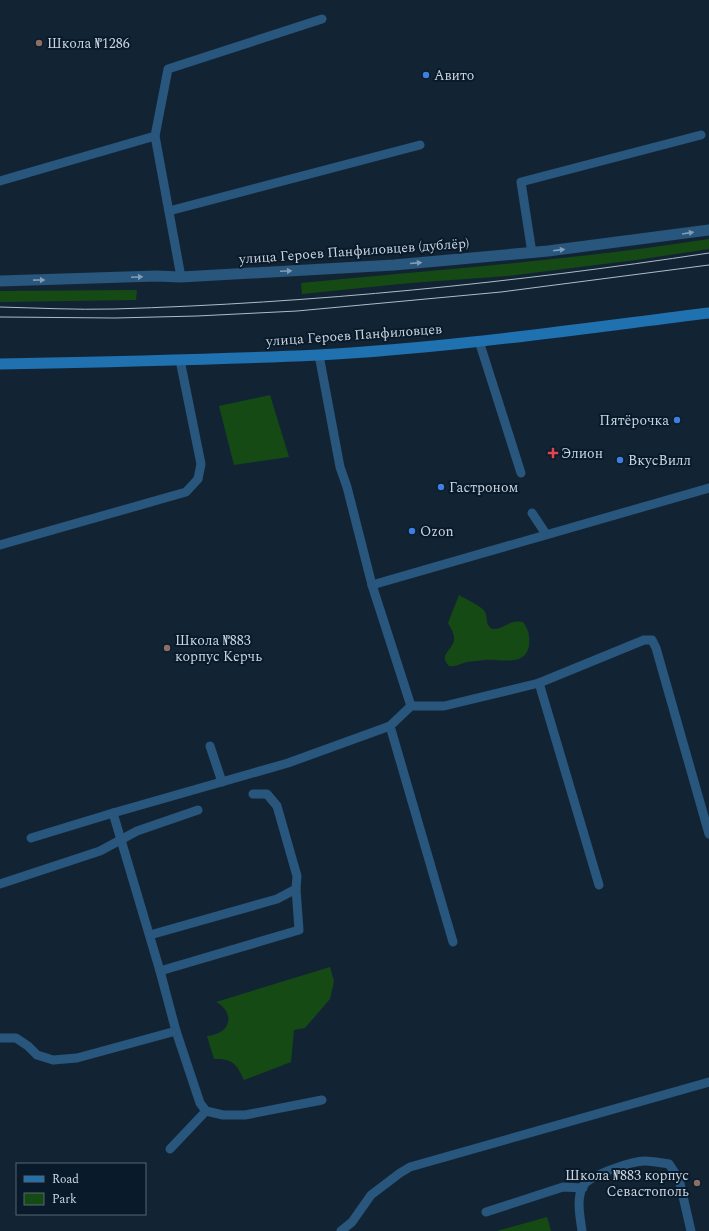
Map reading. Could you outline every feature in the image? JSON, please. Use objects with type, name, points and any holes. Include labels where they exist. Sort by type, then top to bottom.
[{"type":"main road","name":"улица Героев Панфиловцев","points":[[0,364],[319,355],[479,341],[709,313]]},
{"type":"street","name":"улица Героев Панфиловцев (дублёр)","points":[[0,281],[156,276],[181,277],[394,265],[532,253],[709,230]]},
{"type":"lane","points":[[181,277],[156,136],[168,69],[322,19]]},
{"type":"lane","points":[[532,253],[520,182],[701,135]]},
{"type":"lane","points":[[0,181],[156,136]]},
{"type":"lane","points":[[169,212],[420,145]]},
{"type":"lane","points":[[479,341],[521,473]]},
{"type":"lane","points":[[319,355],[340,467],[347,487],[372,585],[411,706]]},
{"type":"lane","points":[[0,545],[186,492],[198,479],[201,464],[180,360]]},
{"type":"lane","points":[[372,585],[709,488]]},
{"type":"lane","points":[[532,513],[546,534]]},
{"type":"lane","points":[[31,838],[288,763],[390,726],[411,706],[444,706],[539,683],[644,640],[652,640],[656,648],[709,834]]},
{"type":"lane","points":[[539,683],[599,885]]},
{"type":"lane","points":[[390,726],[454,942]]},
{"type":"lane","points":[[210,746],[222,782]]},
{"type":"lane","points":[[160,971],[299,930],[296,889],[297,876],[277,806],[267,794],[253,794]]},
{"type":"lane","points":[[0,884],[100,851],[137,831],[198,810]]},
{"type":"lane","points":[[113,813],[150,935],[176,1031],[200,1103],[206,1111],[222,1115],[245,1115],[322,1100]]},
{"type":"lane","points":[[150,935],[277,898],[296,889]]},
{"type":"lane","points":[[0,1038],[16,1038],[28,1046],[37,1055],[53,1060],[77,1058],[176,1031]]},
{"type":"lane","points":[[341,1231],[352,1222],[371,1195],[410,1167],[709,1082]]},
{"type":"lane","points":[[170,1149],[206,1111]]},
{"type":"lane","points":[[582,1231],[579,1210],[580,1196],[584,1184],[599,1174],[627,1164],[644,1161],[669,1164],[679,1179],[691,1231]]},
{"type":"lane","points":[[486,1212],[563,1187],[583,1188]]},
{"type":"green space","points":[[709,239],[709,249],[636,260],[507,276],[410,283],[302,294],[301,283],[556,259]]},
{"type":"green space","points":[[137,290],[136,300],[0,302],[0,291]]},
{"type":"green space","points":[[270,395],[289,457],[234,465],[219,406]]},
{"type":"green space","points":[[459,595],[477,605],[485,612],[488,626],[492,629],[500,628],[518,621],[523,622],[528,632],[529,645],[527,652],[523,657],[511,660],[466,662],[456,666],[449,666],[446,662],[445,656],[453,644],[454,639],[448,623]]},
{"type":"green space","points":[[330,967],[334,981],[330,999],[305,1028],[294,1030],[291,1062],[244,1080],[239,1070],[233,1063],[230,1061],[214,1059],[207,1036],[222,1031],[228,1023],[225,1009],[216,1002]]},
{"type":"green space","points":[[547,1217],[551,1231],[497,1231]]},
{"type":"tram line","points":[[0,307],[114,309],[338,297],[561,274],[709,253]]},
{"type":"tram line","points":[[0,317],[115,318],[297,311],[501,292],[709,265]]},
{"type":"place","name":"Школа №1286","points":[[39,43]]},
{"type":"place","name":"Авито","points":[[426,75]]},
{"type":"place","name":"Пятёрочка","points":[[677,420]]},
{"type":"place","name":"Элион","points":[[553,453]]},
{"type":"place","name":"ВкусВилл","points":[[620,460]]},
{"type":"place","name":"Гастроном","points":[[441,487]]},
{"type":"place","name":"Ozon","points":[[412,531]]},
{"type":"place","name":"Школа №883 корпус Керчь","points":[[167,648]]},
{"type":"place","name":"Школа №883 корпус Севастополь","points":[[697,1183]]}]
